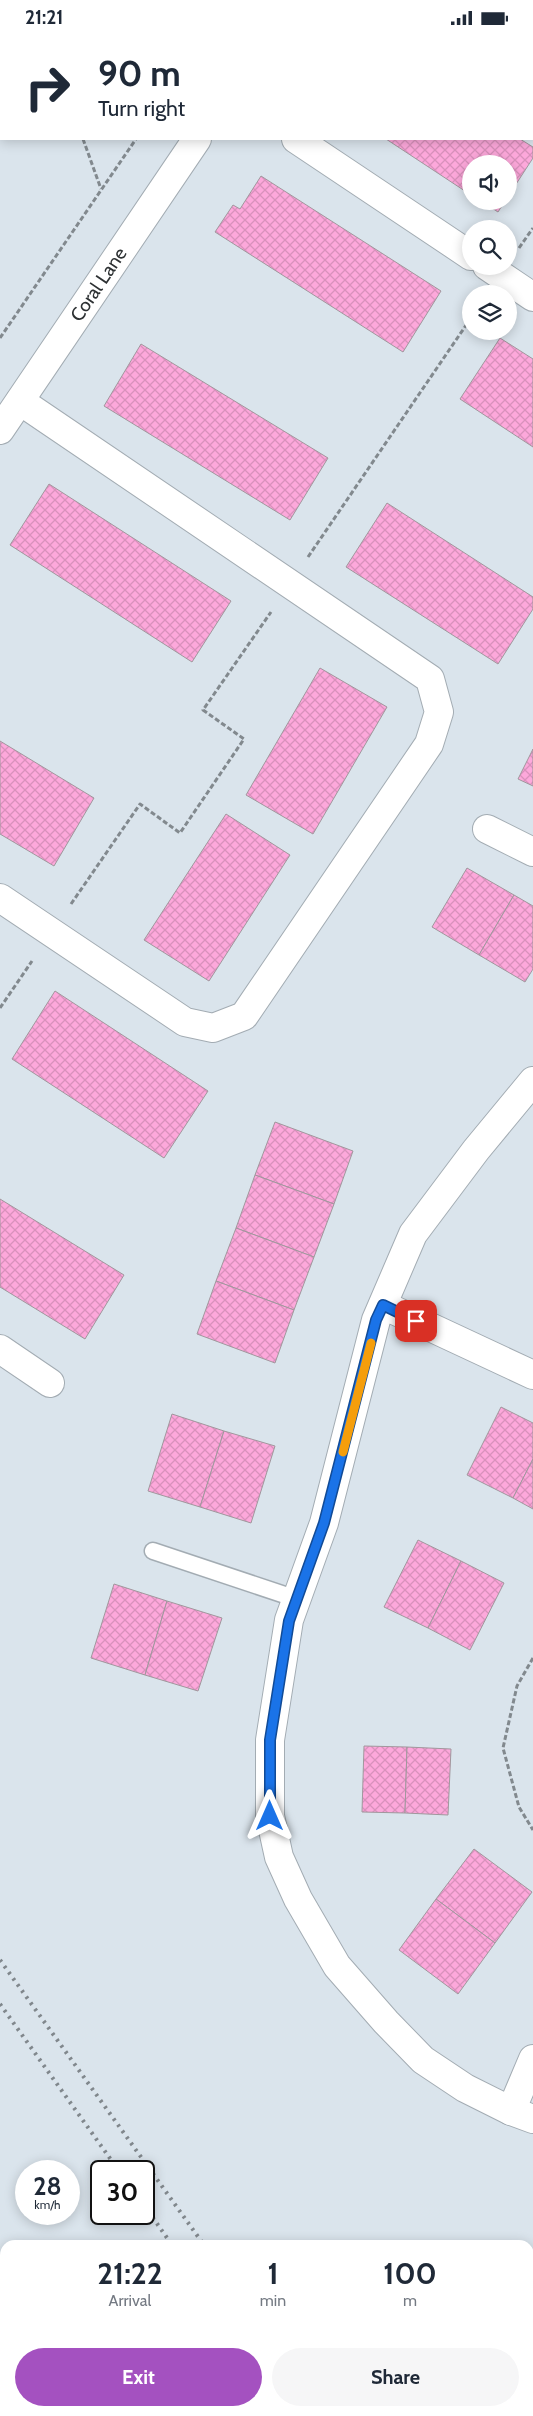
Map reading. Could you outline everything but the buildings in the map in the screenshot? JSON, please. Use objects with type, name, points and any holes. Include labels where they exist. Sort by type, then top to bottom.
[{"type":"street","name":"Coral Lane","points":[[0,430],[196,140]]},
{"type":"street","points":[[297,140],[462,250]]},
{"type":"street","points":[[500,275],[533,297]]},
{"type":"street","points":[[0,898],[185,1022],[213,1028],[244,1016],[429,745],[439,712],[430,679],[20,401]]},
{"type":"street","points":[[488,829],[533,852]]},
{"type":"street","points":[[533,1081],[476,1150],[414,1233],[376,1320],[324,1523],[289,1621],[270,1740],[270,1816],[279,1857],[298,1899],[338,1966],[386,2022],[423,2060],[465,2088],[522,2115],[533,2059]]},
{"type":"street","points":[[383,1305],[533,1375]]},
{"type":"street","points":[[0,1349],[50,1383]]},
{"type":"lane","points":[[153,1551],[297,1599]]},
{"type":"path","points":[[83,140],[101,190]]},
{"type":"path","points":[[0,338],[135,140]]},
{"type":"path","points":[[0,1008],[140,804],[180,833],[244,739],[203,710],[462,331]]},
{"type":"path","points":[[533,1659],[517,1685],[503,1748],[519,1807],[533,1830]]},
{"type":"railway","points":[[0,1960],[200,2240]]},
{"type":"railway","points":[[0,2004],[111,2160]]},
{"type":"railway","points":[[155,2221],[168,2240]]},
{"type":"slow traffic","points":[[343,1452],[371,1343]]},
{"type":"route","points":[[270,1816],[270,1740],[289,1621],[324,1523],[376,1320],[383,1305],[416,1321]]}]
